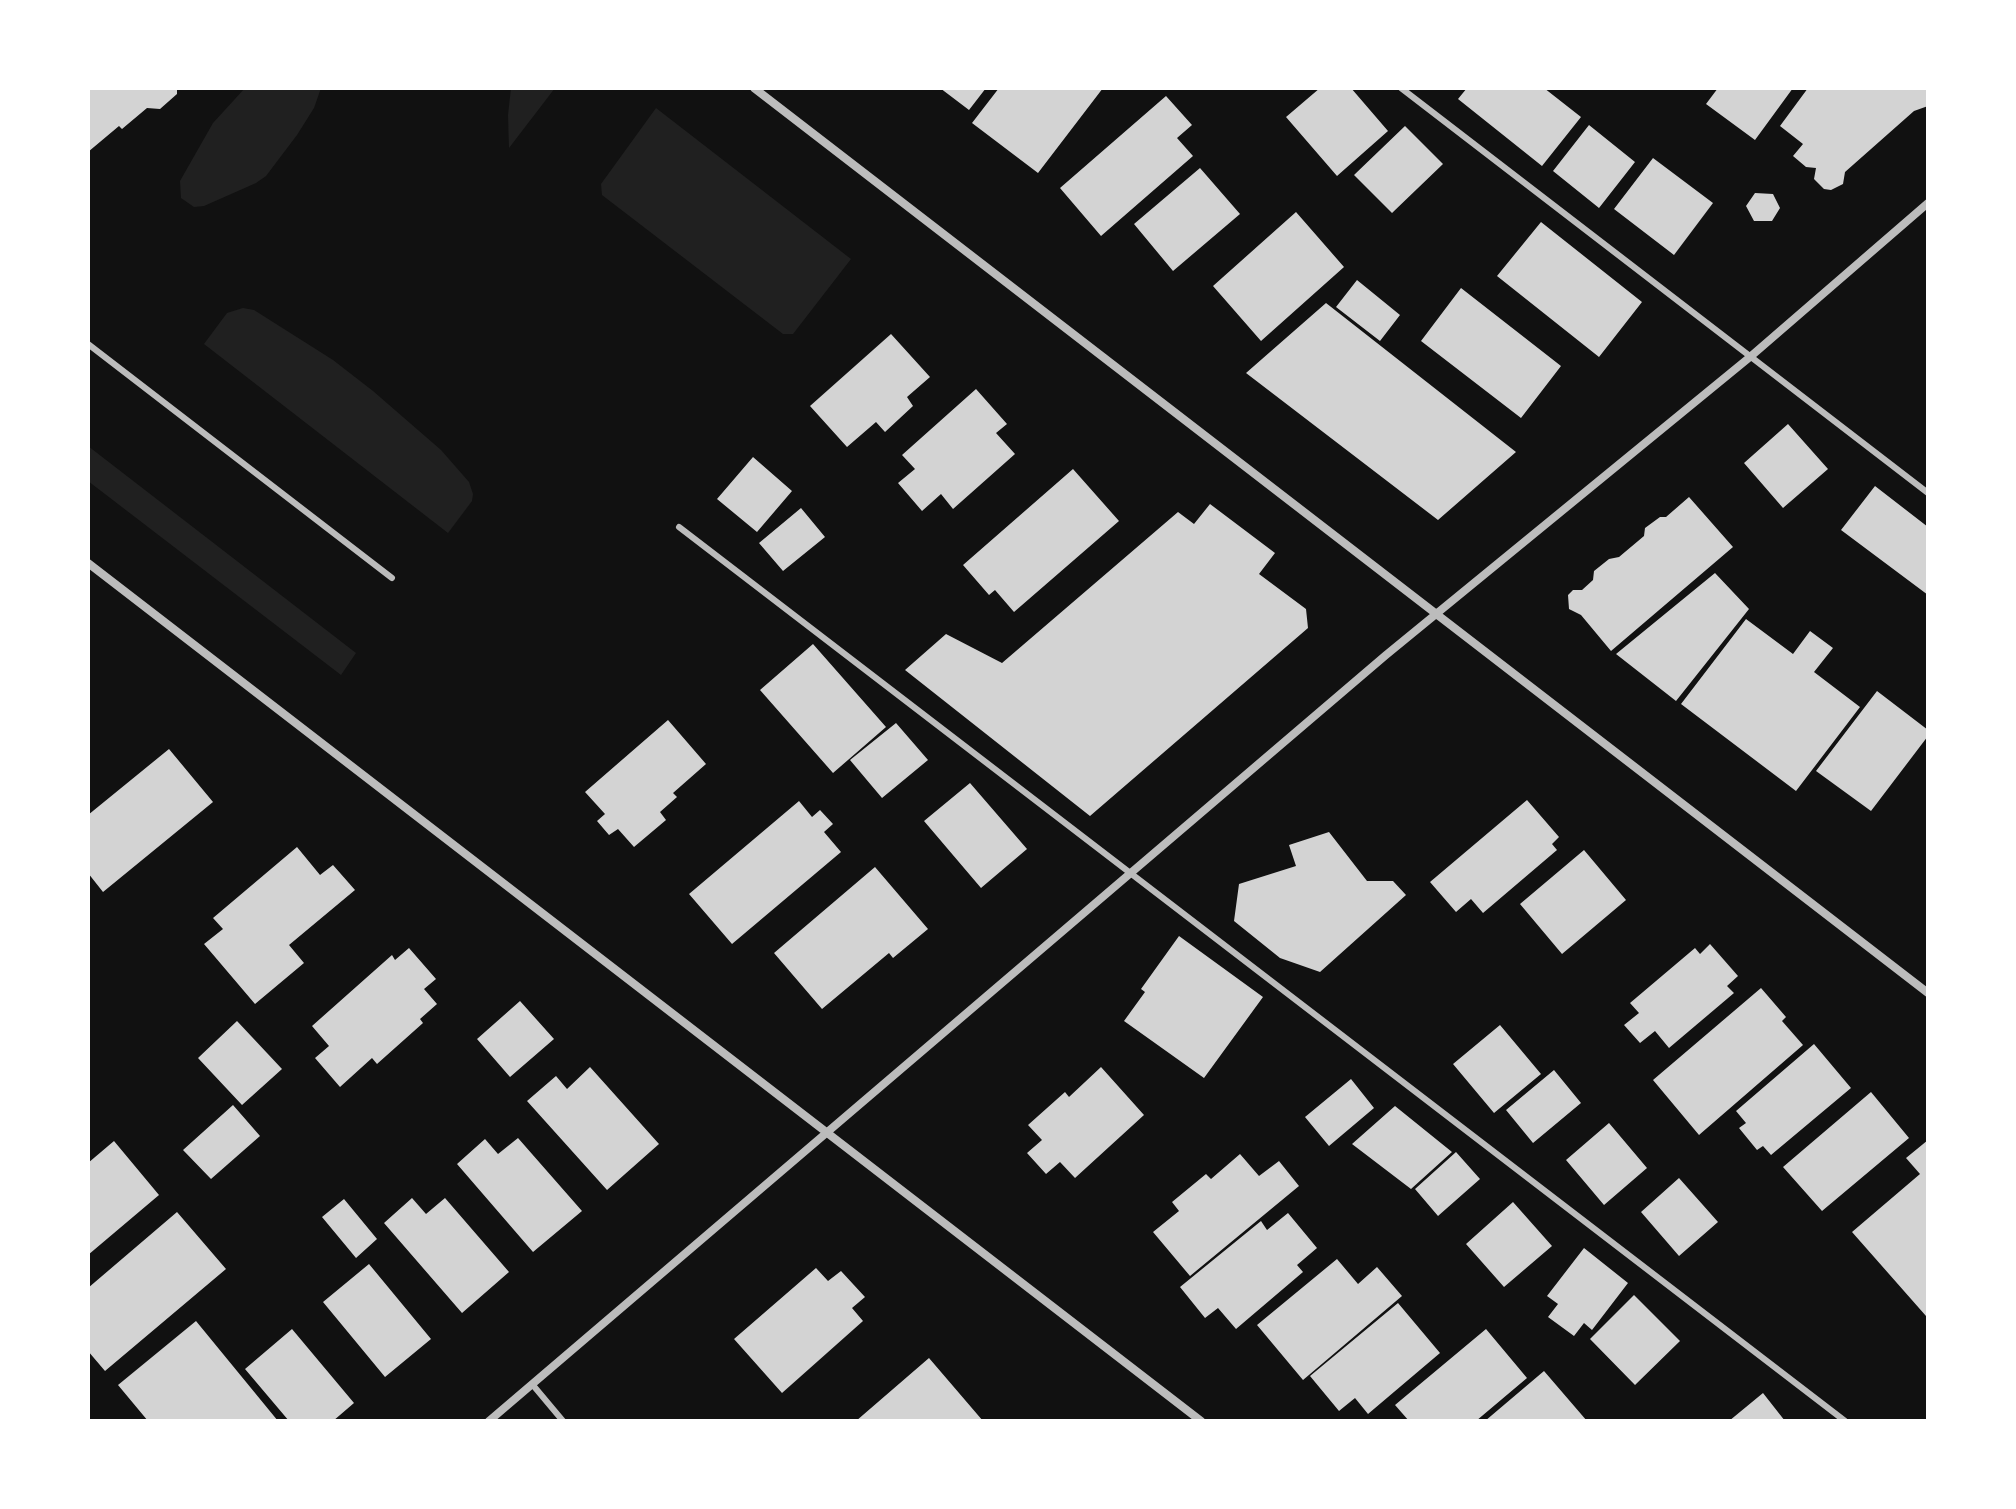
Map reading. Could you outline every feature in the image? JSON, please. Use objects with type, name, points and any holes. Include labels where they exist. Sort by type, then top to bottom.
[{"type":"street","points":[[754,88],[1928,993]]},
{"type":"street","points":[[489,1421],[1434,614],[1750,357],[1928,203]]},
{"type":"street","points":[[88,563],[1201,1421]]},
{"type":"lane","points":[[1401,88],[1928,493]]},
{"type":"lane","points":[[88,344],[392,578]]},
{"type":"lane","points":[[679,527],[1845,1421]]},
{"type":"lane","points":[[532,1384],[563,1421]]},
{"type":"shaded area","points":[[245,88],[321,88],[314,108],[266,176],[204,206],[194,207],[181,198],[180,181],[213,123]]},
{"type":"shaded area","points":[[511,88],[555,88],[509,148],[508,115]]},
{"type":"shaded area","points":[[656,108],[851,259],[793,334],[783,334],[602,195],[601,184]]},
{"type":"shaded area","points":[[243,308],[254,310],[333,360],[441,450],[469,482],[473,494],[472,501],[448,533],[204,344],[227,313]]},
{"type":"shaded area","points":[[88,446],[356,653],[341,675],[88,481]]},
{"type":"building","points":[[88,88],[177,88],[177,94],[160,109],[147,108],[122,129],[119,126],[88,152]]},
{"type":"building","points":[[940,88],[986,88],[969,110]]},
{"type":"building","points":[[999,88],[1103,88],[1038,173],[972,123]]},
{"type":"building","points":[[1320,88],[1351,88],[1388,131],[1337,176],[1286,117]]},
{"type":"building","points":[[1467,88],[1544,88],[1581,117],[1542,166],[1458,99]]},
{"type":"building","points":[[1718,88],[1793,88],[1755,140],[1706,104]]},
{"type":"building","points":[[1808,88],[1928,88],[1928,106],[1914,111],[1845,172],[1843,184],[1831,190],[1824,189],[1814,179],[1816,168],[1806,167],[1793,156],[1803,144],[1780,126]]},
{"type":"building","points":[[1166,96],[1192,125],[1177,138],[1193,156],[1101,236],[1060,188]]},
{"type":"building","points":[[1589,125],[1635,162],[1599,208],[1553,171]]},
{"type":"building","points":[[1405,126],[1443,164],[1392,213],[1354,175]]},
{"type":"building","points":[[1653,158],[1713,203],[1674,255],[1614,209]]},
{"type":"building","points":[[1200,168],[1240,214],[1173,271],[1134,224]]},
{"type":"building","points":[[1755,193],[1773,194],[1780,208],[1772,221],[1754,221],[1746,206]]},
{"type":"building","points":[[1296,212],[1344,267],[1261,341],[1213,286]]},
{"type":"building","points":[[1541,222],[1642,302],[1599,357],[1497,276]]},
{"type":"building","points":[[1357,280],[1400,315],[1380,341],[1336,307]]},
{"type":"building","points":[[1461,288],[1561,366],[1521,418],[1421,341]]},
{"type":"building","points":[[1326,303],[1516,452],[1438,520],[1246,373]]},
{"type":"building","points":[[891,334],[930,377],[907,397],[913,406],[885,432],[876,422],[847,447],[810,406]]},
{"type":"building","points":[[976,389],[1007,424],[996,433],[1015,454],[953,509],[941,494],[922,511],[898,483],[915,469],[902,455]]},
{"type":"building","points":[[1788,424],[1828,469],[1783,508],[1744,463]]},
{"type":"building","points":[[753,457],[792,491],[757,532],[717,499]]},
{"type":"building","points":[[1073,469],[1119,521],[1014,612],[995,590],[989,595],[963,565]]},
{"type":"building","points":[[1875,486],[1928,527],[1928,595],[1841,530]]},
{"type":"building","points":[[1689,497],[1733,547],[1611,651],[1581,615],[1569,609],[1568,595],[1573,590],[1582,590],[1593,580],[1594,571],[1609,559],[1619,557],[1644,536],[1645,528],[1660,517],[1666,517]]},
{"type":"building","points":[[1210,504],[1275,553],[1259,574],[1306,609],[1308,628],[1090,816],[905,670],[946,634],[1002,663],[1178,512],[1194,524]]},
{"type":"building","points":[[801,508],[825,537],[783,571],[759,543]]},
{"type":"building","points":[[1715,573],[1749,609],[1676,701],[1616,654]]},
{"type":"building","points":[[1746,619],[1793,654],[1810,631],[1833,648],[1814,672],[1860,707],[1796,791],[1681,704]]},
{"type":"building","points":[[813,644],[886,727],[833,773],[760,690]]},
{"type":"building","points":[[1877,691],[1928,730],[1928,736],[1871,811],[1816,771]]},
{"type":"building","points":[[668,720],[706,764],[673,793],[677,797],[660,812],[666,820],[634,847],[618,829],[609,835],[597,821],[605,814],[585,792]]},
{"type":"building","points":[[896,723],[928,760],[882,798],[850,760]]},
{"type":"building","points":[[169,749],[213,802],[103,892],[88,873],[88,815]]},
{"type":"building","points":[[970,783],[1027,849],[981,888],[924,821]]},
{"type":"building","points":[[1527,800],[1559,837],[1552,844],[1557,850],[1483,913],[1471,899],[1456,912],[1430,882]]},
{"type":"building","points":[[799,801],[812,817],[820,810],[833,824],[824,832],[841,852],[732,944],[689,894]]},
{"type":"building","points":[[1329,832],[1367,881],[1393,881],[1406,895],[1320,972],[1280,958],[1234,921],[1239,884],[1296,866],[1289,845]]},
{"type":"building","points":[[297,847],[320,875],[333,865],[355,890],[289,945],[304,963],[255,1004],[204,944],[223,929],[213,918]]},
{"type":"building","points":[[1584,850],[1626,900],[1562,954],[1520,904]]},
{"type":"building","points":[[875,867],[928,929],[893,958],[889,953],[822,1009],[774,953]]},
{"type":"building","points":[[1179,936],[1263,997],[1204,1078],[1124,1021],[1145,992],[1141,989]]},
{"type":"building","points":[[1710,944],[1738,976],[1727,986],[1734,993],[1669,1048],[1655,1031],[1640,1043],[1624,1025],[1639,1013],[1630,1003],[1695,948],[1700,954]]},
{"type":"building","points":[[409,948],[436,979],[424,989],[437,1004],[420,1019],[423,1023],[377,1064],[372,1058],[340,1087],[315,1058],[329,1046],[312,1026],[392,955],[395,960]]},
{"type":"building","points":[[1761,988],[1786,1017],[1782,1021],[1803,1045],[1699,1135],[1653,1080]]},
{"type":"building","points":[[520,1001],[554,1039],[510,1077],[477,1039]]},
{"type":"building","points":[[237,1021],[282,1069],[242,1105],[198,1058]]},
{"type":"building","points":[[1500,1025],[1541,1074],[1494,1113],[1453,1064]]},
{"type":"building","points":[[1814,1044],[1851,1088],[1771,1155],[1763,1146],[1757,1150],[1739,1128],[1746,1123],[1736,1111]]},
{"type":"building","points":[[590,1067],[659,1144],[607,1190],[527,1101],[556,1076],[567,1089]]},
{"type":"building","points":[[1101,1067],[1144,1115],[1075,1178],[1060,1162],[1046,1174],[1027,1153],[1042,1140],[1028,1125],[1065,1092],[1069,1097]]},
{"type":"building","points":[[1554,1070],[1581,1103],[1533,1143],[1506,1110]]},
{"type":"building","points":[[1351,1079],[1374,1108],[1329,1146],[1305,1117]]},
{"type":"building","points":[[1871,1092],[1909,1138],[1822,1211],[1783,1167]]},
{"type":"building","points":[[233,1105],[260,1136],[211,1179],[183,1150]]},
{"type":"building","points":[[1395,1106],[1452,1152],[1411,1189],[1352,1144]]},
{"type":"building","points":[[1609,1123],[1647,1168],[1604,1205],[1566,1160]]},
{"type":"building","points":[[518,1138],[582,1211],[533,1252],[457,1164],[485,1139],[498,1154]]},
{"type":"building","points":[[1928,1140],[1926,1316],[1852,1232],[1920,1174],[1906,1158]]},
{"type":"building","points":[[114,1141],[159,1195],[88,1255],[88,1163]]},
{"type":"building","points":[[1456,1152],[1480,1179],[1438,1216],[1415,1189]]},
{"type":"building","points":[[1240,1154],[1259,1176],[1279,1161],[1299,1186],[1190,1276],[1153,1232],[1179,1211],[1172,1202],[1206,1174],[1211,1179]]},
{"type":"building","points":[[1679,1178],[1718,1222],[1679,1256],[1641,1212]]},
{"type":"building","points":[[412,1198],[426,1214],[445,1198],[509,1272],[462,1313],[384,1223]]},
{"type":"building","points":[[344,1199],[377,1239],[356,1258],[322,1217]]},
{"type":"building","points":[[1513,1202],[1552,1246],[1504,1287],[1466,1244]]},
{"type":"building","points":[[177,1212],[226,1269],[105,1371],[88,1351],[88,1288]]},
{"type":"building","points":[[1288,1213],[1317,1248],[1297,1265],[1303,1272],[1236,1329],[1218,1308],[1205,1318],[1180,1287],[1261,1221],[1267,1230]]},
{"type":"building","points":[[1584,1248],[1628,1283],[1592,1330],[1584,1323],[1574,1336],[1548,1317],[1558,1304],[1547,1296]]},
{"type":"building","points":[[1337,1259],[1358,1284],[1377,1267],[1402,1296],[1303,1380],[1257,1325]]},
{"type":"building","points":[[369,1264],[431,1339],[385,1377],[323,1302]]},
{"type":"building","points":[[816,1268],[828,1281],[841,1271],[865,1297],[852,1308],[863,1321],[782,1393],[734,1339]]},
{"type":"building","points":[[1634,1295],[1680,1341],[1635,1385],[1590,1339]]},
{"type":"building","points":[[1398,1303],[1440,1353],[1368,1414],[1355,1398],[1339,1411],[1310,1376]]},
{"type":"building","points":[[196,1321],[278,1421],[148,1421],[118,1385]]},
{"type":"building","points":[[292,1329],[354,1403],[333,1421],[289,1421],[245,1369]]},
{"type":"building","points":[[1486,1329],[1527,1378],[1476,1421],[1409,1421],[1395,1405]]},
{"type":"building","points":[[929,1358],[983,1421],[856,1421]]},
{"type":"building","points":[[1544,1371],[1587,1421],[1485,1421]]},
{"type":"building","points":[[1763,1393],[1785,1421],[1729,1421]]}]
